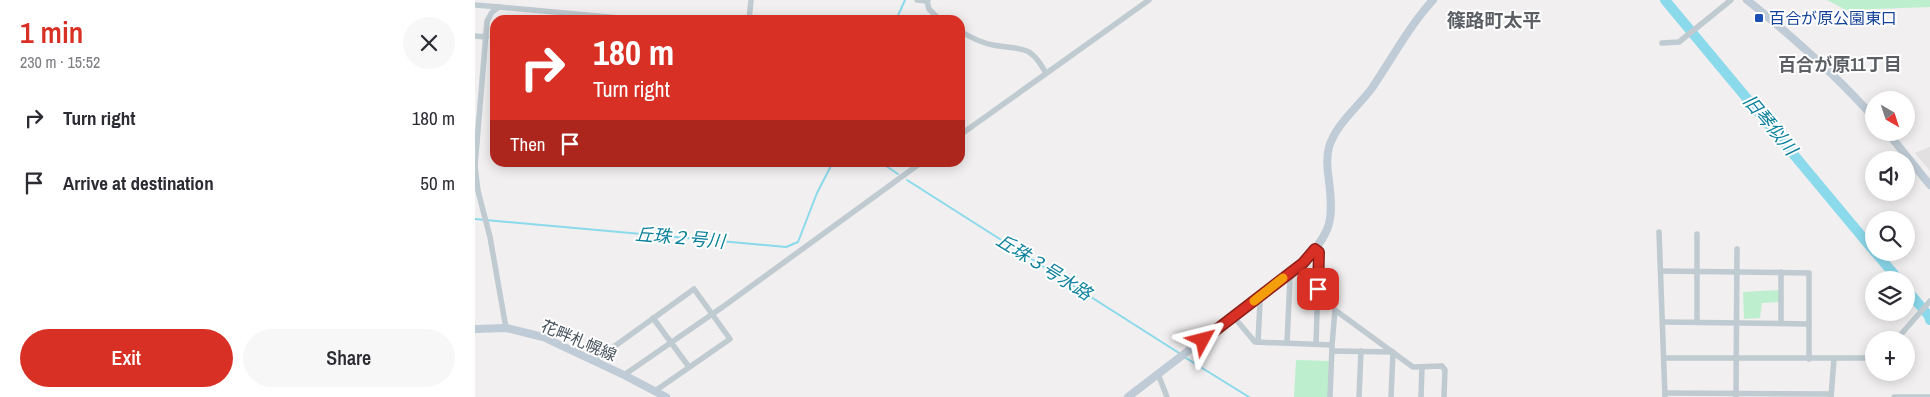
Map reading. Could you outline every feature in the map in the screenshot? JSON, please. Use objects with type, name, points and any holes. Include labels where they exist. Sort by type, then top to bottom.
[{"type":"street","points":[[750,15],[751,0]]},
{"type":"street","points":[[917,0],[927,1],[929,9],[935,15]]},
{"type":"street","points":[[965,131],[1149,0]]},
{"type":"street","points":[[1128,397],[1303,263],[1315,249],[1329,228],[1332,214],[1326,163],[1329,146],[1337,132],[1370,90],[1433,0]]},
{"type":"street","points":[[1662,43],[1679,42],[1731,0]]},
{"type":"street","points":[[1747,0],[1802,45],[1847,87],[1865,108]]},
{"type":"street","points":[[475,5],[582,15]]},
{"type":"street","points":[[490,15],[499,8]]},
{"type":"street","points":[[490,16],[487,21],[475,166],[478,191],[487,224],[506,328]]},
{"type":"street","points":[[965,33],[991,45],[1014,47],[1029,51],[1037,57],[1046,73]]},
{"type":"street","points":[[475,36],[486,38]]},
{"type":"street","points":[[1894,141],[1930,184]]},
{"type":"street","points":[[624,375],[712,314],[915,167]]},
{"type":"street","points":[[1659,232],[1665,395],[1831,395],[1834,359]]},
{"type":"street","points":[[1697,234],[1697,322]]},
{"type":"street","points":[[1315,249],[1319,252],[1316,344]]},
{"type":"street","points":[[1736,396],[1737,249]]},
{"type":"street","points":[[1661,271],[1809,273],[1809,359]]},
{"type":"street","points":[[1781,272],[1781,323]]},
{"type":"street","points":[[1287,275],[1290,278],[1287,343]]},
{"type":"street","points":[[594,361],[694,289],[730,339],[655,391]]},
{"type":"street","points":[[1257,298],[1260,302],[1259,342]]},
{"type":"street","points":[[1904,331],[1929,302]]},
{"type":"street","points":[[1330,397],[1335,310],[1413,367],[1442,366],[1445,370],[1445,397]]},
{"type":"street","points":[[1233,316],[1255,342],[1316,344],[1361,352],[1393,352]]},
{"type":"street","points":[[653,318],[689,367]]},
{"type":"street","points":[[1663,322],[1809,324]]},
{"type":"street","name":"花畔札幌線","points":[[475,328],[506,328],[543,338],[667,397]]},
{"type":"street","points":[[1359,397],[1361,352]]},
{"type":"street","points":[[1391,397],[1393,352]]},
{"type":"street","points":[[1665,358],[1865,358]]},
{"type":"street","points":[[1421,397],[1423,367]]},
{"type":"street","points":[[1158,374],[1167,397]]},
{"type":"street","points":[[1894,397],[1930,397]]},
{"type":"shaded area","points":[[1930,147],[1930,171],[1915,153]]},
{"type":"green space","points":[[1827,0],[1930,0],[1930,7],[1846,10]]},
{"type":"green space","points":[[1779,290],[1779,302],[1762,303],[1760,318],[1744,319],[1743,292]]},
{"type":"green space","points":[[1296,360],[1329,361],[1328,397],[1294,397]]},
{"type":"waterway","name":"丘珠２号川","points":[[898,15],[905,0]]},
{"type":"waterway","name":"旧琴似川","points":[[1665,0],[1865,240]]},
{"type":"waterway","name":"丘珠２号川","points":[[475,219],[786,247],[798,242],[817,193],[830,167]]},
{"type":"waterway","name":"丘珠３号水路","points":[[888,167],[898,174]]},
{"type":"waterway","name":"丘珠３号水路","points":[[907,180],[1179,353]]},
{"type":"waterway","name":"旧琴似川","points":[[1883,261],[1891,271]]},
{"type":"waterway","name":"旧琴似川","points":[[1915,300],[1929,316],[1930,320]]},
{"type":"waterway","points":[[1186,358],[1249,397]]},
{"type":"slow traffic","points":[[1254,301],[1283,278]]},
{"type":"place","name":"百合が原公園東口","points":[[1759,18]]},
{"type":"district","name":"篠路町太平","points":[[1494,20]]},
{"type":"district","name":"百合が原11丁目","points":[[1840,65]]},
{"type":"route","points":[[1203,340],[1303,263],[1315,249],[1319,252],[1318,289]]}]
